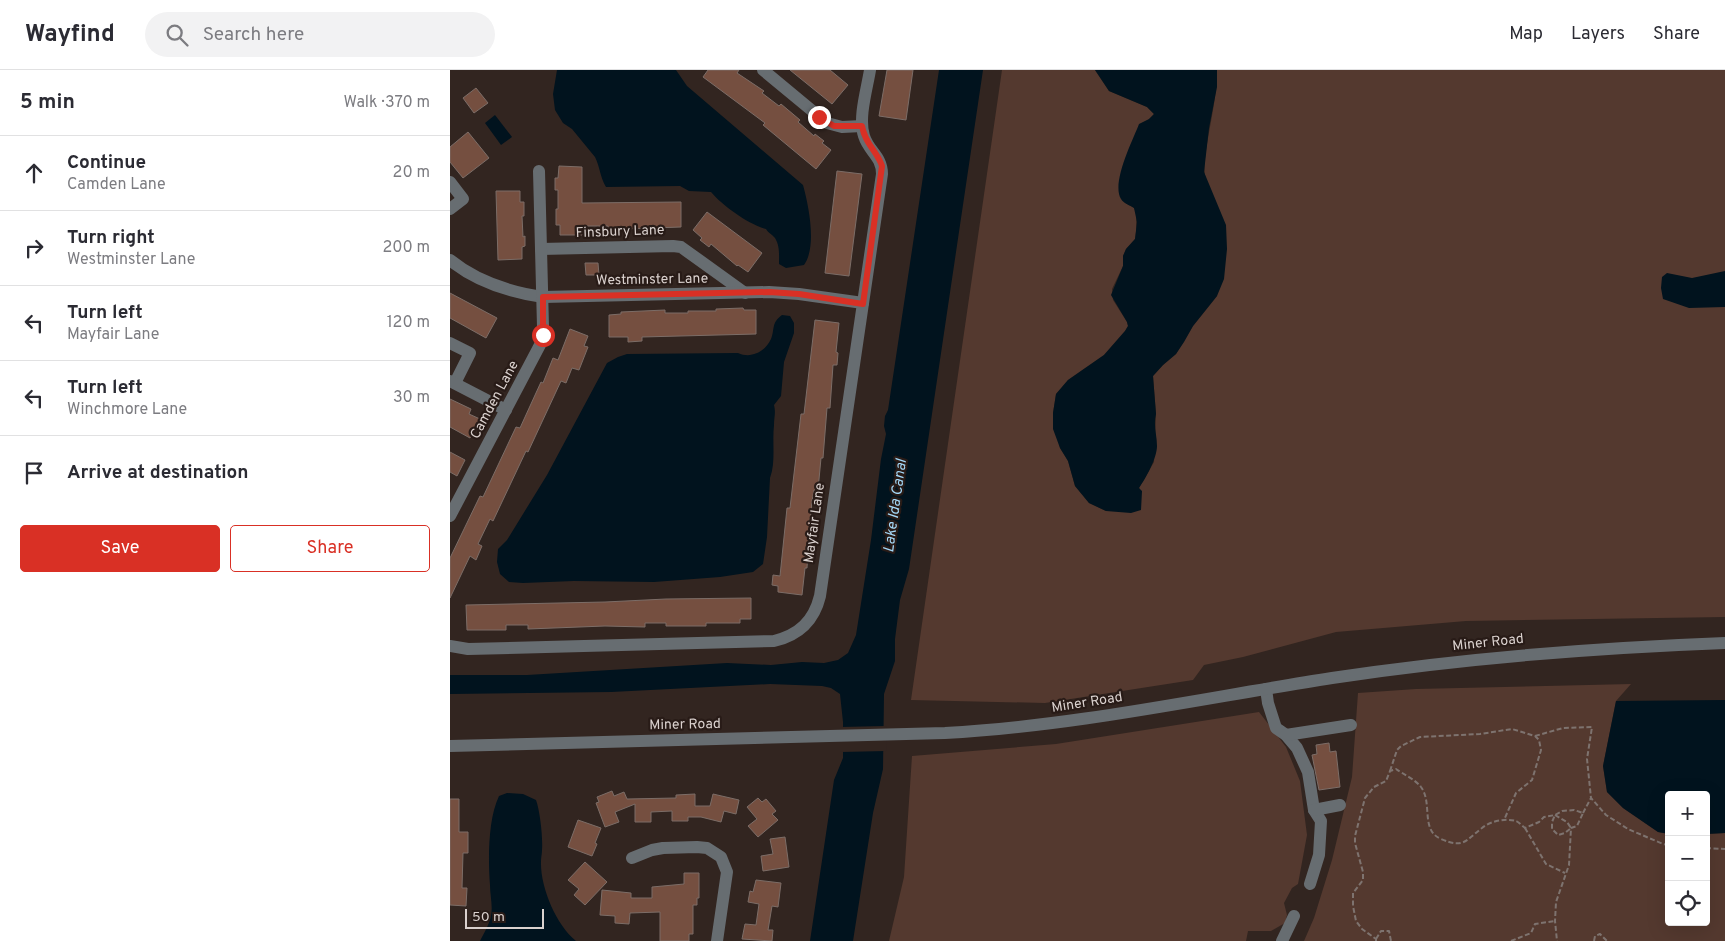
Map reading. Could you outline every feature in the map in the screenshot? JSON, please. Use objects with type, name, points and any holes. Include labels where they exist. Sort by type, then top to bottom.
[{"type":"street","points":[[763,70],[828,123],[842,127],[862,126],[870,70]]},
{"type":"street","name":"Mayfair Lane","points":[[450,646],[468,649],[774,641],[791,636],[805,626],[815,612],[820,596],[882,174],[880,159],[866,140],[862,126]]},
{"type":"street","name":"Camden Lane","points":[[450,516],[454,498],[506,410],[541,343],[544,327],[539,171]]},
{"type":"street","points":[[450,182],[463,199],[450,210]]},
{"type":"street","name":"Finsbury Lane","points":[[541,249],[681,247],[745,293]]},
{"type":"street","name":"Westminster Lane","points":[[450,260],[464,271],[498,288],[520,294],[543,297],[745,293],[799,294],[863,304]]},
{"type":"street","points":[[450,343],[470,353],[453,382],[506,410]]},
{"type":"street","name":"Miner Road","points":[[450,746],[975,731],[1044,724],[1381,671],[1508,656],[1607,648],[1725,643]]},
{"type":"street","points":[[1266,689],[1268,703],[1276,728],[1286,735],[1297,748],[1308,772],[1314,810],[1321,821],[1319,855],[1310,884]]},
{"type":"street","points":[[1286,735],[1351,725]]},
{"type":"street","points":[[1314,810],[1340,805]]},
{"type":"street","points":[[632,858],[663,848],[697,847],[707,848],[721,857],[727,872],[717,941]]},
{"type":"street","points":[[1282,941],[1294,916]]},
{"type":"path","points":[[1391,941],[1389,931],[1381,932],[1376,940],[1362,929],[1356,921],[1353,893],[1362,880],[1363,872],[1354,843],[1365,798],[1374,787],[1386,782],[1400,746],[1420,737],[1480,734],[1512,730],[1535,736],[1562,728],[1592,727],[1587,759],[1591,798],[1577,826],[1570,828],[1565,833],[1558,834],[1552,829],[1555,815]]},
{"type":"path","points":[[1504,820],[1516,793],[1532,780],[1541,750],[1539,740],[1535,736]]},
{"type":"path","points":[[1390,771],[1396,769],[1421,786],[1429,828],[1440,839],[1454,843],[1466,842],[1483,827],[1504,820],[1516,822],[1525,828],[1546,864],[1565,873]]},
{"type":"path","points":[[1591,798],[1606,815],[1628,829],[1665,844]]},
{"type":"path","points":[[1525,828],[1544,817],[1555,815],[1562,811],[1574,810],[1583,813]]},
{"type":"path","points":[[1555,815],[1567,822],[1570,828],[1569,866],[1556,902],[1557,941]]},
{"type":"path","points":[[1710,848],[1725,849]]},
{"type":"path","points":[[1511,941],[1531,933],[1535,924],[1555,921]]},
{"type":"path","points":[[1594,941],[1595,936],[1600,934],[1607,941]]},
{"type":"shaded area","points":[[1002,70],[1095,70],[1109,91],[1147,107],[1154,114],[1149,119],[1124,202],[1134,208],[1136,212],[1135,239],[1126,249],[1123,256],[1123,266],[1112,289],[1113,300],[1128,326],[1104,355],[1068,380],[1056,394],[1053,413],[1060,448],[1068,461],[1075,486],[1089,503],[1106,511],[1140,490],[1139,488],[1154,462],[1156,414],[1153,376],[1176,354],[1193,326],[1217,296],[1204,167],[1215,98],[1217,70],[1725,70],[1725,617],[1466,621],[1336,632],[1243,657],[1204,665],[1193,680],[1045,703],[911,700]]},
{"type":"shaded area","points":[[1631,684],[1616,701],[1603,766],[1607,792],[1623,808],[1658,832],[1665,833],[1665,926],[1710,926],[1710,834],[1725,833],[1725,941],[1304,941],[1314,918],[1332,860],[1352,777],[1358,693],[1416,689]]},
{"type":"shaded area","points":[[1259,712],[1286,747],[1300,781],[1307,835],[1298,884],[1292,888],[1284,903],[1287,915],[1285,923],[1271,931],[1248,931],[1246,941],[889,941],[904,877],[912,756],[1056,744]]},
{"type":"water","points":[[557,70],[676,70],[687,86],[803,185],[811,226],[810,248],[804,265],[786,268],[779,264],[777,241],[774,237],[766,229],[736,214],[711,192],[689,191],[680,186],[606,187],[595,157],[572,129],[563,123],[555,110],[553,94]]},
{"type":"water","name":"Lake Ida Canal","points":[[939,70],[983,70],[909,569],[900,600],[895,639],[895,661],[884,694],[883,769],[873,813],[853,941],[810,941],[834,780],[843,758],[843,722],[840,694],[831,688],[822,686],[770,684],[611,692],[450,694],[450,675],[527,675],[727,663],[771,665],[802,662],[824,663],[838,660],[848,653],[856,635],[871,540],[886,434],[884,426],[885,416],[888,410]]},
{"type":"water","points":[[1095,70],[1217,70],[1217,87],[1209,128],[1204,172],[1226,225],[1227,249],[1224,279],[1217,296],[1193,326],[1176,354],[1153,376],[1157,451],[1151,468],[1139,488],[1142,491],[1141,510],[1131,513],[1106,511],[1089,503],[1075,486],[1068,461],[1060,448],[1053,429],[1056,394],[1068,380],[1104,355],[1128,326],[1111,295],[1123,266],[1123,256],[1126,249],[1135,239],[1137,222],[1134,208],[1121,199],[1119,183],[1124,162],[1139,124],[1154,114],[1147,107],[1109,91]]},
{"type":"water","points":[[495,115],[512,137],[501,145],[485,123]]},
{"type":"water","points":[[1725,271],[1725,307],[1689,308],[1663,299],[1662,277],[1667,273],[1692,278]]},
{"type":"water","points":[[782,315],[790,316],[794,323],[794,333],[784,362],[781,396],[774,405],[773,459],[763,564],[753,572],[720,577],[654,582],[574,581],[523,583],[509,582],[500,574],[497,562],[498,549],[507,540],[547,475],[607,363],[627,354],[738,353],[753,355],[761,351],[768,344],[775,323]]},
{"type":"water","points":[[1725,700],[1725,833],[1710,834],[1710,791],[1665,791],[1665,833],[1658,832],[1623,808],[1607,792],[1603,766],[1616,701]]},
{"type":"water","points":[[507,793],[523,794],[536,800],[542,832],[541,871],[546,894],[556,916],[576,941],[480,941],[492,912],[489,851],[495,805],[499,796]]},
{"type":"pier","points":[[886,726],[887,751],[840,752],[840,727]]},
{"type":"building","points":[[708,70],[739,70],[737,73],[764,91],[762,93],[779,106],[781,104],[800,120],[798,122],[814,136],[815,134],[824,141],[822,143],[831,150],[816,169],[763,125],[765,123],[703,77]]},
{"type":"building","points":[[790,70],[830,70],[848,85],[832,104]]},
{"type":"building","points":[[887,70],[913,70],[906,120],[879,116]]},
{"type":"building","points":[[476,88],[488,103],[474,113],[463,98]]},
{"type":"building","points":[[468,132],[489,158],[463,178],[450,162],[450,147]]},
{"type":"building","points":[[559,166],[582,167],[582,203],[681,202],[681,227],[624,229],[608,228],[608,226],[582,226],[582,235],[560,235],[560,225],[556,225],[558,190],[555,190],[555,178],[558,178]]},
{"type":"building","points":[[837,171],[862,174],[849,276],[825,273]]},
{"type":"building","points":[[496,191],[520,191],[520,202],[524,202],[524,216],[522,216],[523,237],[525,236],[525,246],[522,247],[522,259],[498,260]]},
{"type":"building","points":[[707,212],[762,253],[748,272],[737,266],[711,244],[709,247],[700,240],[702,238],[693,230]]},
{"type":"building","points":[[585,263],[598,263],[599,275],[586,275]]},
{"type":"building","points":[[450,293],[497,318],[486,338],[450,318]]},
{"type":"building","points":[[743,308],[744,310],[756,310],[756,334],[642,337],[642,341],[628,342],[628,337],[609,337],[609,315],[621,314],[621,312],[665,310],[665,313],[688,313],[688,311],[716,311],[716,309]]},
{"type":"building","points":[[815,320],[839,323],[836,352],[838,353],[837,365],[833,365],[830,408],[827,408],[818,490],[814,490],[812,501],[810,522],[813,523],[812,536],[809,535],[807,568],[805,568],[802,595],[778,592],[778,586],[772,585],[773,575],[780,576],[787,508],[790,508],[801,414],[804,414]]},
{"type":"building","points":[[570,329],[588,336],[584,346],[588,347],[579,370],[572,368],[566,383],[561,381],[493,521],[490,519],[478,544],[482,546],[476,560],[470,556],[450,598],[450,558],[480,496],[483,497],[516,427],[520,428],[541,382],[543,383],[553,358],[558,360]]},
{"type":"building","points":[[450,399],[471,409],[469,414],[480,419],[470,438],[450,427]]},
{"type":"building","points":[[450,452],[465,460],[457,476],[450,472]]},
{"type":"building","points":[[751,598],[751,619],[740,619],[740,623],[706,623],[706,626],[666,626],[666,623],[645,623],[645,627],[605,626],[528,629],[528,625],[506,625],[506,630],[467,630],[466,605]]},
{"type":"building","points":[[1329,743],[1330,752],[1336,751],[1340,787],[1319,790],[1312,755],[1317,754],[1316,745]]},
{"type":"building","points":[[612,791],[614,796],[624,792],[627,799],[676,798],[676,795],[695,794],[695,806],[710,806],[713,794],[739,800],[736,814],[724,811],[721,822],[701,817],[688,817],[688,821],[672,821],[672,811],[651,812],[651,822],[635,822],[635,804],[615,812],[619,822],[605,827],[596,803],[599,802],[597,797]]},
{"type":"building","points":[[758,798],[762,802],[766,799],[776,811],[772,814],[778,820],[758,837],[748,826],[757,819],[747,807]]},
{"type":"building","points":[[450,799],[459,799],[459,832],[468,832],[468,853],[463,853],[462,888],[467,888],[466,906],[450,905]]},
{"type":"building","points":[[578,820],[601,828],[592,856],[568,847]]},
{"type":"building","points":[[785,837],[789,867],[763,871],[761,856],[773,854],[770,839]]},
{"type":"building","points":[[585,862],[607,882],[585,905],[574,895],[579,889],[568,880]]},
{"type":"building","points":[[684,873],[699,873],[699,898],[697,898],[697,905],[693,905],[693,934],[689,934],[689,941],[660,941],[660,912],[630,913],[629,924],[615,923],[615,916],[600,915],[602,890],[631,893],[631,898],[652,898],[652,887],[684,884]]},
{"type":"building","points":[[756,880],[781,883],[778,907],[772,906],[768,930],[773,930],[772,941],[742,939],[745,924],[756,925],[759,904],[748,902],[750,891],[753,892]]},
{"type":"route","points":[[543,335],[543,297],[769,292],[799,294],[863,304],[882,166],[880,159],[869,146],[863,134],[862,126],[834,126],[819,117]]}]
